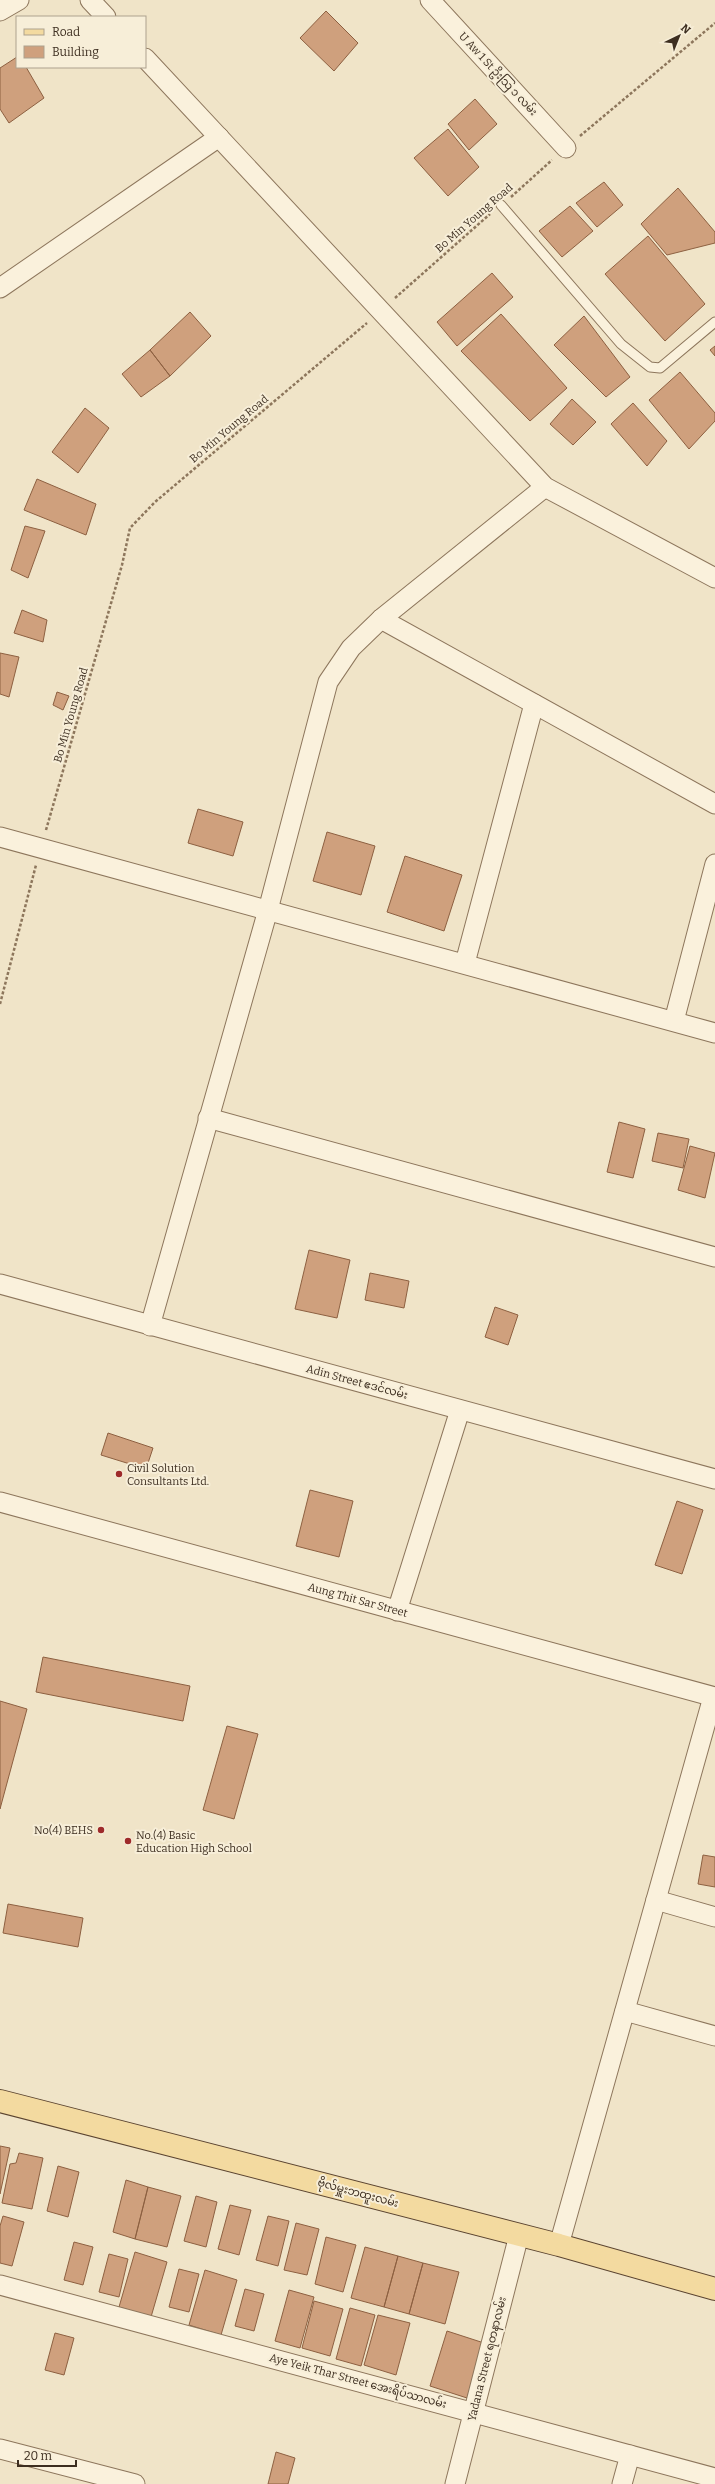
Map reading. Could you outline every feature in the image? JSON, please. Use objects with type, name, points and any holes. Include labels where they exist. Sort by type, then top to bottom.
[{"type":"main road","name":"ဗိုလ်မှူးဘထူးလမ်း","points":[[0,2101],[558,2245],[715,2289]]},
{"type":"street","points":[[0,11],[19,0]]},
{"type":"street","points":[[90,0],[105,16]]},
{"type":"street","name":"U Aw 1 St ဥိးသြ ၁ လမ်း","points":[[430,0],[566,148]]},
{"type":"street","points":[[146,59],[382,310],[545,487],[715,578]]},
{"type":"street","points":[[0,288],[219,137]]},
{"type":"street","points":[[150,1326],[268,910],[328,682],[351,648],[381,619],[545,487]]},
{"type":"street","points":[[381,619],[715,804]]},
{"type":"street","points":[[465,963],[534,704]]},
{"type":"street","points":[[0,837],[465,963],[715,1033]]},
{"type":"street","points":[[674,1021],[715,864]]},
{"type":"street","points":[[208,1118],[715,1257]]},
{"type":"street","name":"Adin Street ဧဒင်လမ်း","points":[[0,1284],[715,1480]]},
{"type":"street","points":[[397,1611],[460,1410]]},
{"type":"street","name":"Aung Thit Sar Street","points":[[0,1502],[714,1697]]},
{"type":"street","points":[[558,2245],[714,1697]]},
{"type":"street","points":[[656,1900],[715,1917]]},
{"type":"street","points":[[625,2011],[715,2036]]},
{"type":"street","name":"Yadana Street ရတနာလမ်း","points":[[455,2484],[518,2235]]},
{"type":"street","name":"Aye Yeik Thar Street အေးရိပ်သာလမ်း","points":[[0,2285],[715,2478]]},
{"type":"street","points":[[0,2449],[135,2484]]},
{"type":"street","points":[[622,2484],[630,2455]]},
{"type":"lane","points":[[501,205],[621,344],[650,367],[660,368],[715,322]]},
{"type":"path","name":"Bo Min Young Road","points":[[0,1004],[40,849],[122,565],[130,528],[155,502],[382,310],[566,148],[715,23]]},
{"type":"building","points":[[326,11],[358,43],[334,71],[300,38]]},
{"type":"building","points":[[16,58],[16,68],[27,68],[44,98],[9,123],[0,109],[0,68]]},
{"type":"building","points":[[475,99],[497,124],[469,150],[448,124]]},
{"type":"building","points":[[448,129],[479,167],[448,196],[414,158]]},
{"type":"building","points":[[604,182],[623,205],[597,227],[576,203]]},
{"type":"building","points":[[678,188],[715,232],[715,243],[667,255],[641,224]]},
{"type":"building","points":[[570,206],[593,231],[562,257],[539,231]]},
{"type":"building","points":[[648,236],[705,304],[665,341],[605,274]]},
{"type":"building","points":[[492,273],[513,297],[457,346],[437,322]]},
{"type":"building","points":[[190,312],[211,336],[170,376],[150,350]]},
{"type":"building","points":[[501,314],[567,388],[530,421],[461,351]]},
{"type":"building","points":[[584,316],[630,377],[606,397],[554,345]]},
{"type":"building","points":[[715,346],[715,356],[710,350]]},
{"type":"building","points":[[150,350],[170,376],[141,397],[122,374]]},
{"type":"building","points":[[680,372],[715,413],[715,421],[689,449],[649,400]]},
{"type":"building","points":[[572,399],[596,422],[573,445],[550,424]]},
{"type":"building","points":[[633,403],[667,441],[647,466],[611,424]]},
{"type":"building","points":[[85,408],[109,428],[78,473],[52,452]]},
{"type":"building","points":[[37,479],[96,504],[86,535],[24,510]]},
{"type":"building","points":[[25,526],[45,531],[28,578],[11,570]]},
{"type":"building","points":[[22,610],[47,620],[43,642],[14,633]]},
{"type":"building","points":[[0,653],[19,657],[9,697],[0,694]]},
{"type":"building","points":[[57,692],[69,696],[63,710],[53,705]]},
{"type":"building","points":[[198,809],[243,822],[233,856],[188,843]]},
{"type":"building","points":[[327,832],[375,846],[361,895],[313,881]]},
{"type":"building","points":[[405,856],[462,875],[444,931],[387,912]]},
{"type":"building","points":[[619,1122],[645,1129],[633,1178],[607,1172]]},
{"type":"building","points":[[658,1133],[689,1139],[683,1168],[652,1161]]},
{"type":"building","points":[[690,1146],[715,1153],[705,1198],[678,1190]]},
{"type":"building","points":[[309,1250],[350,1260],[337,1318],[295,1309]]},
{"type":"building","points":[[370,1273],[409,1281],[404,1308],[365,1300]]},
{"type":"building","points":[[495,1307],[518,1315],[508,1345],[485,1337]]},
{"type":"building","points":[[108,1433],[153,1448],[146,1469],[101,1455]]},
{"type":"building","points":[[310,1490],[353,1501],[339,1557],[296,1546]]},
{"type":"building","points":[[677,1501],[703,1510],[682,1574],[655,1565]]},
{"type":"building","points":[[43,1657],[190,1686],[183,1721],[36,1692]]},
{"type":"building","points":[[0,1701],[27,1709],[0,1809]]},
{"type":"building","points":[[227,1726],[258,1734],[234,1819],[203,1810]]},
{"type":"building","points":[[703,1855],[715,1857],[715,1887],[698,1884]]},
{"type":"building","points":[[8,1904],[83,1918],[78,1947],[3,1933]]},
{"type":"building","points":[[0,2146],[10,2148],[0,2194]]},
{"type":"building","points":[[19,2153],[43,2158],[32,2209],[2,2203],[10,2164],[16,2163]]},
{"type":"building","points":[[58,2166],[79,2172],[68,2217],[47,2211]]},
{"type":"building","points":[[126,2180],[148,2187],[135,2239],[113,2232]]},
{"type":"building","points":[[148,2187],[181,2196],[167,2247],[135,2239]]},
{"type":"building","points":[[196,2196],[217,2202],[206,2247],[184,2241]]},
{"type":"building","points":[[230,2205],[251,2210],[239,2255],[218,2249]]},
{"type":"building","points":[[3,2216],[24,2222],[12,2266],[0,2263],[0,2226]]},
{"type":"building","points":[[268,2216],[289,2221],[278,2266],[256,2260]]},
{"type":"building","points":[[296,2223],[319,2229],[307,2275],[284,2270]]},
{"type":"building","points":[[326,2237],[356,2245],[343,2292],[315,2284]]},
{"type":"building","points":[[74,2242],[93,2247],[83,2285],[64,2280]]},
{"type":"building","points":[[365,2247],[398,2256],[384,2307],[351,2298]]},
{"type":"building","points":[[135,2252],[167,2262],[151,2317],[119,2307]]},
{"type":"building","points":[[109,2254],[128,2259],[119,2297],[99,2292]]},
{"type":"building","points":[[398,2256],[423,2263],[409,2314],[384,2307]]},
{"type":"building","points":[[423,2263],[459,2272],[445,2324],[409,2314]]},
{"type":"building","points":[[179,2269],[199,2274],[189,2312],[169,2307]]},
{"type":"building","points":[[205,2270],[237,2280],[221,2335],[189,2325]]},
{"type":"building","points":[[245,2289],[264,2294],[254,2331],[235,2326]]},
{"type":"building","points":[[289,2290],[314,2297],[300,2348],[275,2341]]},
{"type":"building","points":[[314,2301],[343,2309],[330,2356],[302,2348]]},
{"type":"building","points":[[350,2308],[375,2315],[361,2366],[336,2359]]},
{"type":"building","points":[[378,2315],[410,2323],[396,2375],[364,2365]]},
{"type":"building","points":[[447,2331],[484,2343],[467,2398],[430,2386]]},
{"type":"building","points":[[55,2333],[74,2338],[64,2375],[45,2370]]},
{"type":"building","points":[[276,2452],[295,2458],[288,2484],[268,2484]]},
{"type":"place","name":"Civil Solution Consultants Ltd.","points":[[119,1474]]},
{"type":"place","name":"No(4) BEHS","points":[[101,1830]]},
{"type":"place","name":"No.(4) Basic Education High School","points":[[128,1841]]}]
